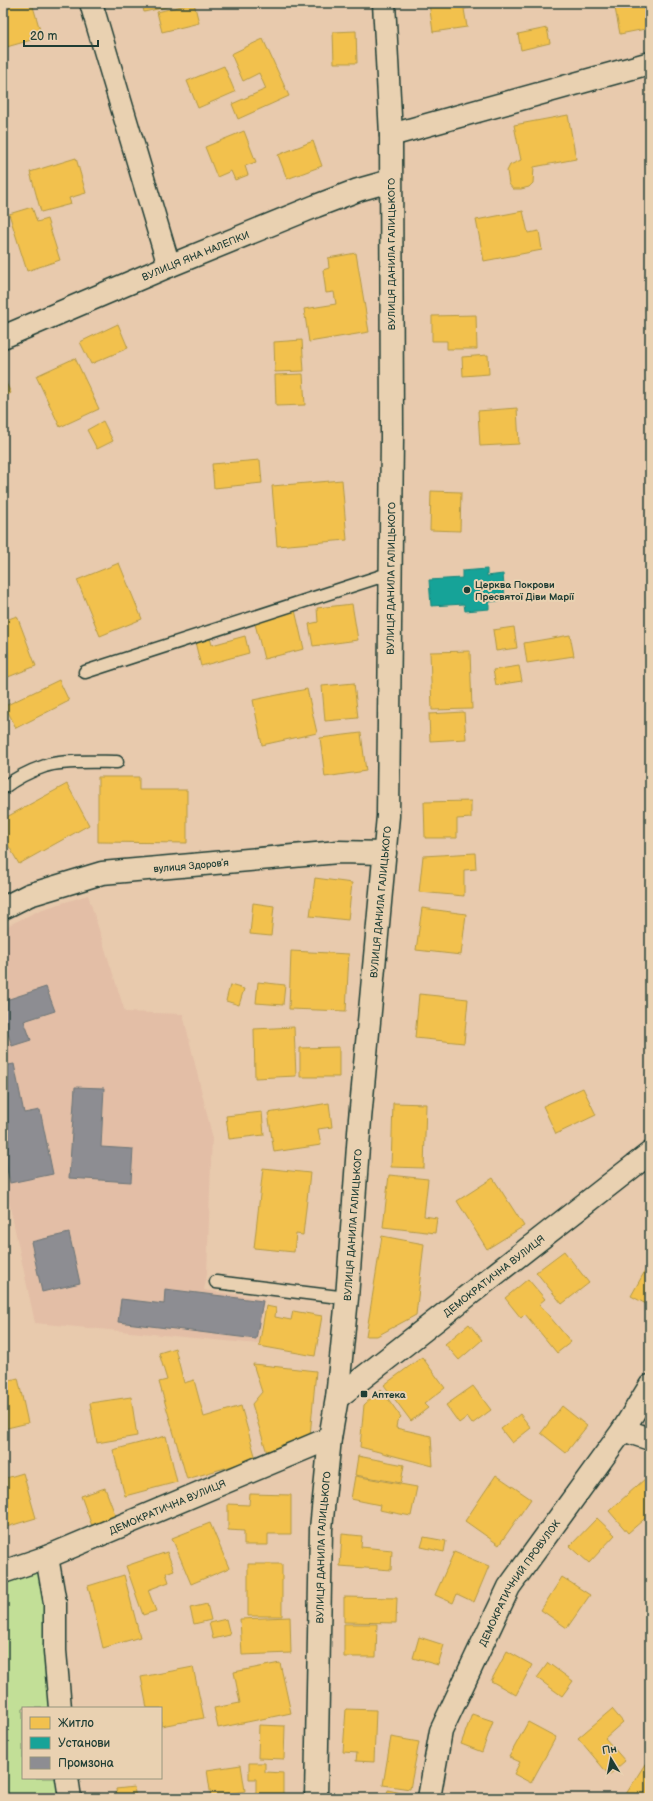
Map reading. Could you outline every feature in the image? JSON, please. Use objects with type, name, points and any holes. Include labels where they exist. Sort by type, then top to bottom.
[{"type":"street","points":[[91,3],[170,266]]},
{"type":"street","name":"ВУЛИЦЯ ДАНИЛА ГАЛИЦЬКОГО","points":[[316,1798],[322,1529],[330,1438],[337,1398],[347,1298],[360,1119],[388,816],[392,428],[391,135],[384,3]]},
{"type":"street","points":[[391,135],[650,63]]},
{"type":"street","name":"ВУЛИЦЯ ЯНА НАЛЕПКИ","points":[[3,337],[170,266],[358,190],[390,181]]},
{"type":"street","name":"вулиця Здоровʼя","points":[[3,908],[29,896],[102,873],[338,852],[385,853]]},
{"type":"street","name":"ДЕМОКРАТИЧНА ВУЛИЦЯ","points":[[337,1398],[650,1153]]},
{"type":"street","name":"ДЕМОКРАТИЧНИЙ ПРОВУЛОК","points":[[429,1798],[440,1730],[509,1587],[623,1430],[650,1386]]},
{"type":"street","points":[[623,1430],[650,1439]]},
{"type":"street","name":"ДЕМОКРАТИЧНА ВУЛИЦЯ","points":[[3,1572],[47,1557],[330,1438]]},
{"type":"street","points":[[47,1557],[55,1603],[55,1651],[60,1707]]},
{"type":"street","points":[[67,1779],[70,1798]]},
{"type":"lane","points":[[85,672],[391,573]]},
{"type":"lane","points":[[3,788],[15,779],[46,765],[82,762],[117,762]]},
{"type":"lane","points":[[216,1282],[347,1298]]},
{"type":"shaded area","points":[[88,895],[125,1012],[183,1014],[212,1135],[207,1274],[204,1290],[264,1299],[258,1344],[35,1323],[3,1174],[3,928],[40,910]]},
{"type":"green space","points":[[55,1561],[69,1707],[22,1707],[22,1779],[75,1779],[77,1798],[3,1798],[3,1581]]},
{"type":"building: Житло","points":[[32,3],[42,37],[3,48],[3,4]]},
{"type":"building: Житло","points":[[142,3],[184,3],[144,12]]},
{"type":"building: Житло","points":[[194,3],[199,23],[162,32],[157,12]]},
{"type":"building: Житло","points":[[429,3],[481,3],[482,6],[464,9],[467,27],[433,32]]},
{"type":"building: Житло","points":[[614,3],[650,3],[650,28],[620,34]]},
{"type":"building: Житло","points":[[547,28],[550,43],[521,50],[518,34]]},
{"type":"building: Житло","points":[[356,31],[357,63],[334,63],[333,32]]},
{"type":"building: Житло","points":[[263,39],[289,96],[238,119],[232,104],[266,89],[259,73],[243,81],[231,54]]},
{"type":"building: Житло","points":[[224,66],[235,92],[198,108],[187,81]]},
{"type":"building: Житло","points":[[650,91],[650,110],[647,92]]},
{"type":"building: Житло","points":[[568,115],[576,159],[534,167],[533,183],[529,187],[513,189],[509,184],[507,171],[510,165],[521,160],[514,125]]},
{"type":"building: Житло","points":[[244,131],[256,162],[245,166],[248,175],[235,180],[231,171],[217,177],[205,147]]},
{"type":"building: Житло","points":[[313,141],[322,166],[287,179],[278,155]]},
{"type":"building: Житло","points":[[76,158],[86,193],[69,198],[71,204],[41,212],[30,172]]},
{"type":"building: Житло","points":[[32,207],[37,222],[47,219],[60,260],[27,271],[9,214]]},
{"type":"building: Житло","points":[[523,211],[528,233],[539,231],[542,250],[484,261],[476,220]]},
{"type":"building: Житло","points":[[356,253],[369,332],[309,342],[304,309],[336,304],[334,292],[326,293],[323,270],[329,268],[328,258]]},
{"type":"building: Житло","points":[[476,315],[477,349],[447,349],[447,341],[432,341],[432,316]]},
{"type":"building: Житло","points":[[118,324],[128,348],[91,364],[80,342]]},
{"type":"building: Житло","points":[[302,340],[304,371],[275,372],[274,342]]},
{"type":"building: Житло","points":[[488,355],[489,374],[463,376],[462,357]]},
{"type":"building: Житло","points":[[75,358],[99,409],[60,427],[36,376]]},
{"type":"building: Житло","points":[[303,374],[305,405],[276,406],[275,375]]},
{"type":"building: Житло","points":[[3,377],[11,393],[3,398]]},
{"type":"building: Житло","points":[[517,408],[519,444],[480,446],[478,411]]},
{"type":"building: Житло","points":[[103,421],[113,441],[97,449],[87,430]]},
{"type":"building: Житло","points":[[260,460],[262,483],[214,488],[212,464]]},
{"type":"building: Житло","points":[[342,480],[347,540],[277,546],[272,486]]},
{"type":"building: Житло","points":[[431,491],[461,492],[460,531],[430,530]]},
{"type":"building: Житло","points":[[119,563],[142,619],[100,636],[77,580]]},
{"type":"building: Житло","points":[[352,604],[358,640],[313,646],[309,624],[318,622],[317,608]]},
{"type":"building: Житло","points":[[295,610],[304,649],[264,659],[254,620]]},
{"type":"building: Житло","points":[[17,616],[36,666],[3,679],[3,621]]},
{"type":"building: Житло","points":[[514,627],[517,648],[496,651],[493,630]]},
{"type":"building: Житло","points":[[209,634],[212,645],[245,636],[249,653],[201,666],[194,638]]},
{"type":"building: Житло","points":[[570,635],[574,656],[527,663],[524,643]]},
{"type":"building: Житло","points":[[470,651],[472,709],[432,710],[430,652]]},
{"type":"building: Житло","points":[[519,666],[522,681],[496,685],[493,670]]},
{"type":"building: Житло","points":[[59,680],[69,701],[16,728],[5,706]]},
{"type":"building: Житло","points":[[354,683],[358,718],[325,721],[322,686]]},
{"type":"building: Житло","points":[[307,689],[317,733],[262,745],[253,700]]},
{"type":"building: Житло","points":[[464,712],[466,739],[430,741],[429,714]]},
{"type":"building: Житло","points":[[361,733],[366,771],[325,777],[320,738]]},
{"type":"building: Житло","points":[[98,777],[139,777],[139,790],[187,790],[187,843],[98,842]]},
{"type":"building: Житло","points":[[67,784],[89,825],[19,864],[3,836],[3,819]]},
{"type":"building: Житло","points":[[471,801],[471,818],[457,819],[457,838],[425,838],[424,802]]},
{"type":"building: Житло","points":[[475,853],[476,869],[464,870],[464,896],[419,892],[423,856]]},
{"type":"building: Житло","points":[[315,878],[352,883],[348,920],[310,916]]},
{"type":"building: Житло","points":[[253,903],[274,906],[271,936],[250,934]]},
{"type":"building: Житло","points":[[422,908],[466,914],[461,955],[416,950]]},
{"type":"building: Житло","points":[[291,951],[349,954],[346,1011],[289,1009]]},
{"type":"building: Житло","points":[[258,982],[285,985],[283,1005],[256,1003]]},
{"type":"building: Житло","points":[[230,985],[244,989],[239,1005],[226,1001]]},
{"type":"building: Житло","points":[[419,994],[468,999],[464,1043],[415,1038]]},
{"type":"building: Житло","points":[[294,1027],[296,1076],[255,1078],[254,1029]]},
{"type":"building: Житло","points":[[339,1047],[339,1077],[300,1077],[300,1048]]},
{"type":"building: Житло","points":[[583,1088],[596,1115],[556,1134],[543,1106]]},
{"type":"building: Житло","points":[[329,1103],[332,1127],[318,1129],[321,1145],[274,1152],[268,1113]]},
{"type":"building: Житло","points":[[393,1103],[426,1104],[424,1168],[391,1167]]},
{"type":"building: Житло","points":[[262,1112],[264,1135],[229,1139],[226,1116]]},
{"type":"building: Житло","points":[[263,1168],[310,1173],[303,1235],[296,1234],[294,1252],[254,1248]]},
{"type":"building: Житло","points":[[389,1175],[428,1179],[424,1216],[437,1218],[435,1233],[383,1227]]},
{"type":"building: Житло","points":[[493,1178],[524,1226],[487,1249],[457,1201]]},
{"type":"building: Житло","points":[[382,1236],[424,1244],[416,1315],[377,1336],[366,1336]]},
{"type":"building: Житло","points":[[564,1251],[589,1283],[562,1304],[536,1272]]},
{"type":"building: Житло","points":[[650,1262],[650,1306],[631,1296]]},
{"type":"building: Житло","points":[[528,1279],[545,1299],[539,1304],[571,1342],[557,1353],[525,1314],[521,1318],[505,1298]]},
{"type":"building: Житло","points":[[266,1306],[276,1308],[275,1317],[291,1320],[293,1311],[322,1316],[315,1356],[259,1346]]},
{"type":"building: Житло","points":[[469,1324],[482,1340],[459,1360],[445,1344]]},
{"type":"building: Житло","points":[[175,1348],[184,1383],[194,1380],[204,1417],[241,1406],[256,1459],[187,1479],[159,1382],[167,1380],[159,1353]]},
{"type":"building: Житло","points":[[422,1357],[445,1388],[424,1404],[428,1408],[411,1421],[384,1385]]},
{"type":"building: Житло","points":[[253,1364],[316,1371],[310,1436],[267,1453],[252,1404],[262,1392]]},
{"type":"building: Житло","points":[[18,1378],[28,1423],[3,1429],[3,1382]]},
{"type":"building: Житло","points":[[473,1386],[491,1410],[472,1424],[467,1417],[459,1423],[446,1405]]},
{"type":"building: Житло","points":[[381,1389],[401,1417],[397,1421],[396,1428],[431,1436],[433,1466],[360,1447],[364,1405]]},
{"type":"building: Житло","points":[[131,1397],[137,1436],[97,1443],[90,1403]]},
{"type":"building: Житло","points":[[562,1406],[587,1426],[566,1453],[541,1433]]},
{"type":"building: Житло","points":[[520,1414],[531,1428],[512,1443],[501,1429]]},
{"type":"building: Житло","points":[[166,1436],[177,1482],[125,1496],[113,1450]]},
{"type":"building: Житло","points":[[358,1456],[404,1465],[401,1483],[355,1475]]},
{"type":"building: Житло","points":[[23,1473],[36,1518],[3,1528],[3,1479]]},
{"type":"building: Житло","points":[[496,1475],[531,1499],[499,1545],[465,1521]]},
{"type":"building: Житло","points":[[355,1476],[417,1487],[411,1516],[379,1510],[380,1505],[351,1499]]},
{"type":"building: Житло","points":[[646,1478],[650,1483],[650,1514],[628,1533],[609,1511]]},
{"type":"building: Житло","points":[[105,1488],[116,1517],[92,1526],[81,1496]]},
{"type":"building: Житло","points":[[250,1494],[291,1495],[291,1534],[268,1534],[268,1545],[244,1545],[244,1531],[228,1530],[228,1504],[249,1505]]},
{"type":"building: Житло","points":[[597,1518],[615,1535],[589,1563],[570,1546]]},
{"type":"building: Житло","points":[[210,1523],[229,1568],[191,1584],[172,1538]]},
{"type":"building: Житло","points":[[342,1534],[362,1536],[361,1547],[392,1550],[391,1570],[340,1566]]},
{"type":"building: Житло","points":[[424,1537],[446,1541],[444,1552],[421,1547]]},
{"type":"building: Житло","points":[[167,1552],[174,1570],[166,1573],[169,1582],[148,1590],[156,1611],[143,1615],[126,1566]]},
{"type":"building: Житло","points":[[454,1552],[489,1566],[474,1602],[457,1594],[453,1603],[435,1595]]},
{"type":"building: Житло","points":[[248,1564],[282,1564],[282,1616],[248,1616]]},
{"type":"building: Житло","points":[[124,1575],[140,1637],[103,1648],[88,1586]]},
{"type":"building: Житло","points":[[562,1577],[590,1595],[567,1628],[541,1610]]},
{"type":"building: Житло","points":[[344,1597],[397,1598],[396,1623],[344,1622]]},
{"type":"building: Житло","points":[[207,1604],[211,1620],[194,1624],[190,1608]]},
{"type":"building: Житло","points":[[290,1617],[291,1653],[242,1655],[240,1619]]},
{"type":"building: Житло","points":[[226,1619],[230,1635],[213,1639],[209,1623]]},
{"type":"building: Житло","points":[[344,1624],[377,1624],[376,1657],[344,1657]]},
{"type":"building: Житло","points":[[419,1637],[444,1645],[438,1665],[413,1658]]},
{"type":"building: Житло","points":[[507,1651],[532,1665],[516,1695],[491,1681]]},
{"type":"building: Житло","points":[[280,1663],[291,1713],[218,1728],[214,1708],[240,1703],[234,1672]]},
{"type":"building: Житло","points":[[548,1663],[573,1681],[562,1696],[537,1678]]},
{"type":"building: Житло","points":[[193,1667],[204,1718],[162,1726],[162,1707],[147,1707],[141,1677]]},
{"type":"building: Житло","points":[[346,1709],[376,1710],[374,1762],[356,1761],[357,1753],[343,1752]]},
{"type":"building: Житло","points":[[612,1709],[623,1722],[605,1738],[625,1761],[609,1775],[578,1738]]},
{"type":"building: Житло","points":[[472,1714],[493,1721],[482,1752],[461,1744]]},
{"type":"building: Житло","points":[[528,1722],[556,1737],[531,1783],[514,1774],[520,1762],[509,1757]]},
{"type":"building: Житло","points":[[259,1725],[285,1726],[284,1759],[258,1758]]},
{"type":"building: Житло","points":[[391,1737],[419,1742],[410,1789],[383,1785]]},
{"type":"building: Житло","points":[[249,1763],[265,1763],[265,1772],[283,1773],[283,1798],[256,1798],[256,1779],[249,1779]]},
{"type":"building: Житло","points":[[645,1764],[650,1767],[650,1798],[634,1798],[626,1794]]},
{"type":"building: Житло","points":[[241,1765],[245,1791],[211,1797],[207,1770]]},
{"type":"building: Житло","points":[[134,1787],[136,1798],[117,1798],[116,1789]]},
{"type":"building: Житло","points":[[388,1790],[410,1795],[409,1798],[386,1798]]},
{"type":"building: Установи","name":"Церква Покрови Пресвятої Діви Марії","points":[[487,569],[487,576],[503,574],[505,600],[489,602],[489,609],[465,611],[464,604],[431,606],[429,580],[462,578],[462,571]]},
{"type":"building: Промзона","points":[[46,987],[55,1011],[24,1021],[31,1040],[12,1046],[3,1018],[3,1001]]},
{"type":"building: Промзона","points":[[14,1064],[24,1113],[40,1110],[53,1174],[10,1183],[3,1150],[3,1066]]},
{"type":"building: Промзона","points":[[75,1087],[104,1088],[101,1147],[133,1149],[131,1182],[69,1178]]},
{"type":"building: Промзона","points":[[69,1233],[80,1283],[42,1292],[31,1242]]},
{"type":"building: Промзона","points":[[165,1289],[263,1301],[256,1339],[118,1322],[121,1299],[164,1304]]},
{"type":"place","name":"Церква Покрови Пресвятої Діви Марії","points":[[467,590]]},
{"type":"place","name":"Аптека","points":[[364,1394]]}]
